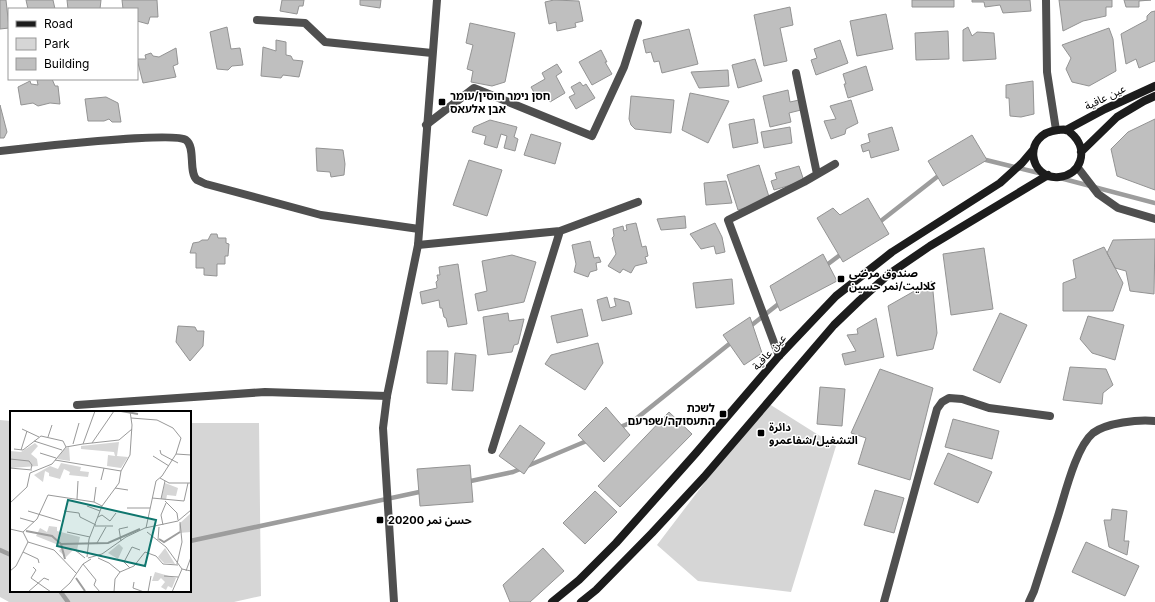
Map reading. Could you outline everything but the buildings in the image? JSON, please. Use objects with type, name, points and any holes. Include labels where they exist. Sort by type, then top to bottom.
[{"type":"main road","name":"عين عافية","points":[[1066,130],[1105,109],[1155,86]]},
{"type":"main road","name":"عين عافية","points":[[1081,152],[1117,117],[1155,96]]},
{"type":"main road","points":[[1050,130],[1066,130],[1078,141],[1081,152],[1081,160],[1078,168],[1066,176],[1058,178],[1048,175],[1037,167],[1034,160],[1033,150],[1038,139],[1050,130]]},
{"type":"main road","name":"عين عافية","points":[[552,602],[579,580],[616,543],[696,454],[779,356],[836,296],[892,252],[1000,183],[1022,163],[1033,150]]},
{"type":"main road","points":[[581,602],[596,590],[704,478],[828,331],[860,300],[889,274],[930,246],[1048,175]]},
{"type":"street","points":[[394,602],[383,428],[387,396],[418,245],[426,125],[437,0]]},
{"type":"street","points":[[1046,0],[1047,72],[1056,130]]},
{"type":"street","points":[[257,20],[305,23],[325,42],[432,53]]},
{"type":"street","points":[[426,125],[474,88],[592,136],[624,67],[638,23]]},
{"type":"street","points":[[796,73],[817,174]]},
{"type":"street","points":[[0,151],[143,138],[173,137],[185,139],[189,143],[193,173],[197,179],[206,184],[321,215],[419,229]]},
{"type":"street","points":[[779,356],[728,220],[804,182],[835,164]]},
{"type":"street","points":[[1078,168],[1098,194],[1118,208],[1155,219]]},
{"type":"street","points":[[418,245],[560,231],[638,202]]},
{"type":"street","points":[[492,450],[560,231]]},
{"type":"street","points":[[77,405],[265,392],[387,396]]},
{"type":"street","points":[[884,602],[937,409],[942,402],[949,398],[962,399],[989,408],[1050,416]]},
{"type":"street","points":[[1029,602],[1034,591],[1071,474],[1083,445],[1094,433],[1109,426],[1126,422],[1155,421]]},
{"type":"green space","points":[[766,402],[836,446],[791,592],[698,581],[657,545]]},
{"type":"green space","points":[[0,420],[10,421],[10,592],[191,592],[191,423],[259,423],[261,596],[234,602],[9,602],[0,597]]},
{"type":"waterway","points":[[982,159],[1043,174]]},
{"type":"waterway","points":[[877,224],[942,173]]},
{"type":"waterway","points":[[1060,178],[1155,203]]},
{"type":"waterway","points":[[824,267],[844,252]]},
{"type":"waterway","points":[[748,328],[781,302]]},
{"type":"waterway","points":[[618,428],[632,422],[733,341]]},
{"type":"waterway","points":[[466,482],[513,472],[589,440]]},
{"type":"waterway","points":[[191,541],[424,491]]},
{"type":"waterway","points":[[0,550],[10,555]]},
{"type":"waterway","points":[[61,592],[68,602]]},
{"type":"place","name":"חסן נימר חוסין/עומר אבן אלעאס","points":[[442,102]]},
{"type":"place","name":"صندوق مرضى كلاليت/نمر حسين","points":[[841,279]]},
{"type":"place","name":"לשכת התעסוקה/שפרעם","points":[[723,414]]},
{"type":"place","name":"دائرة التشغيل/شفاعمرو","points":[[761,433]]},
{"type":"place","name":"حسن نمر 20200","points":[[380,520]]}]
